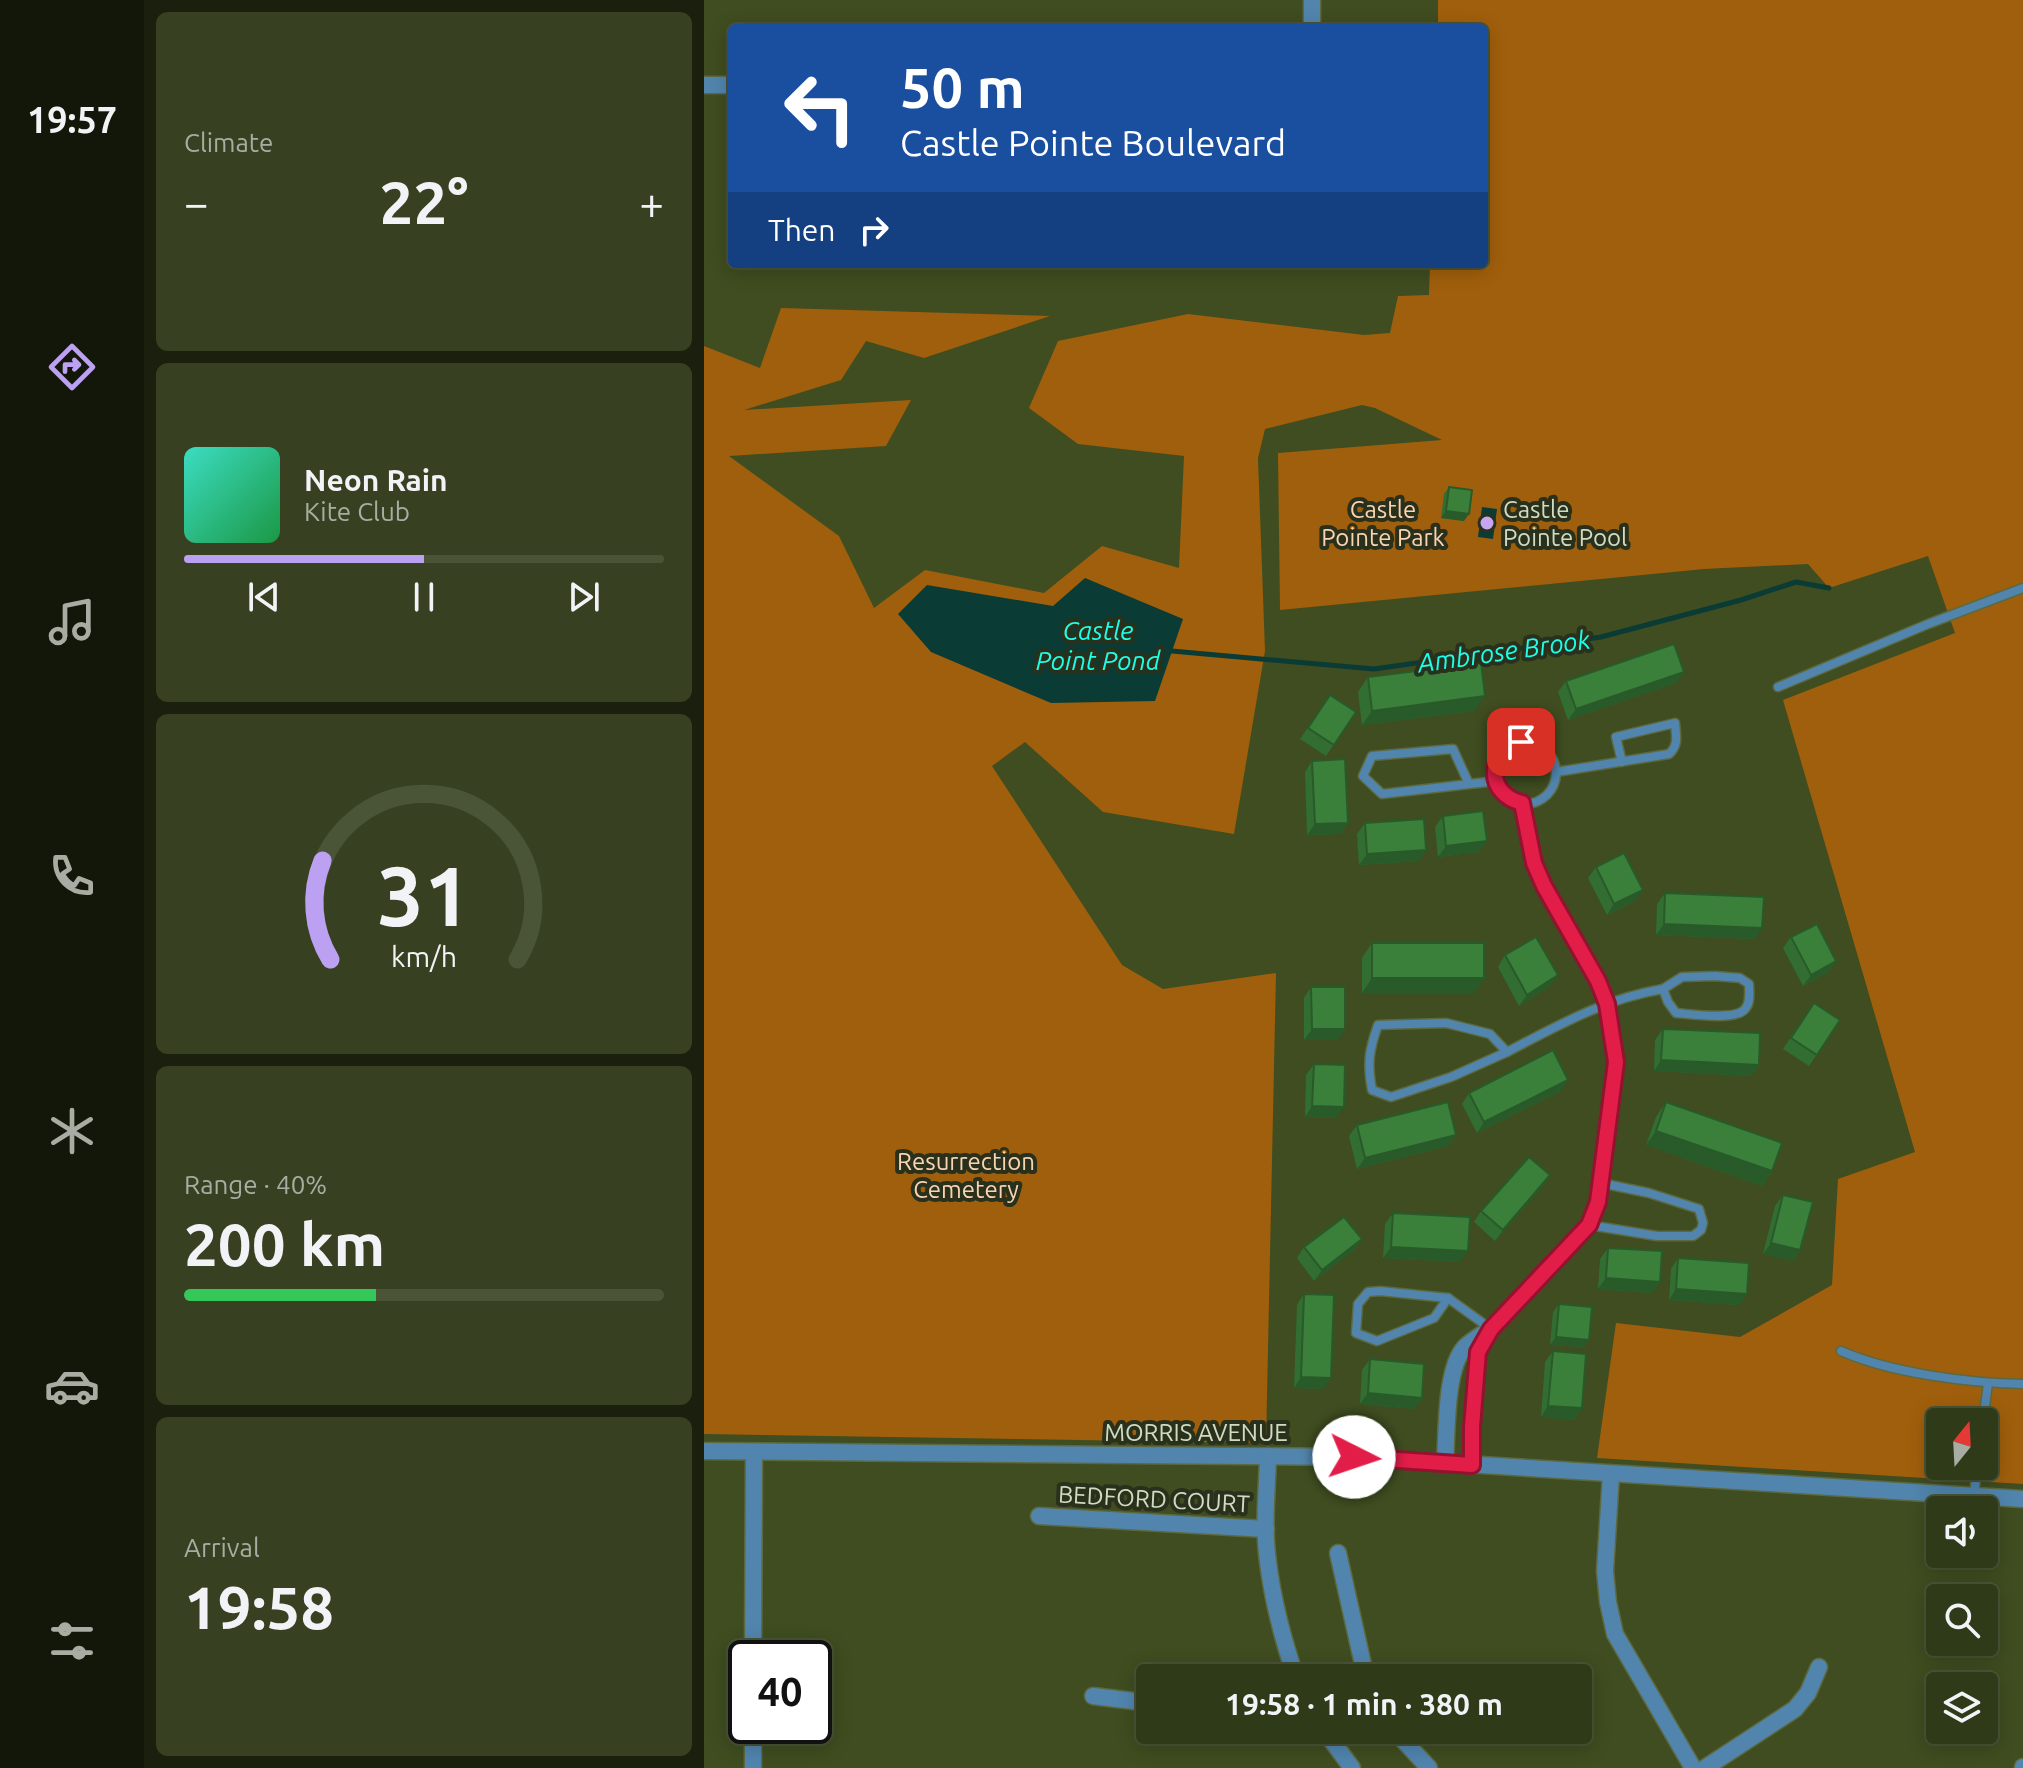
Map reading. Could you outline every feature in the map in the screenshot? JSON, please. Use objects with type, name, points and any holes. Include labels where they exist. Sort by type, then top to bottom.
[{"type":"street","points":[[1312,0],[1312,24]]},
{"type":"street","points":[[704,85],[728,85]]},
{"type":"street","points":[[1445,1463],[1449,1393],[1456,1363],[1464,1348],[1491,1329],[1589,1225],[1598,1202],[1616,1062],[1607,1004],[1598,981],[1534,863],[1522,803]]},
{"type":"street","points":[[1472,1465],[1478,1352],[1491,1329]]},
{"type":"street","name":"MORRIS AVENUE","points":[[704,1451],[1354,1457],[1974,1496]]},
{"type":"street","points":[[753,1640],[754,1452]]},
{"type":"street","points":[[1268,1456],[1268,1560],[1281,1632],[1291,1664]]},
{"type":"street","points":[[1611,1474],[1605,1571],[1615,1634],[1693,1768]]},
{"type":"street","name":"MORRIS AVENUE","points":[[1998,1497],[2023,1499]]},
{"type":"street","name":"BEDFORD COURT","points":[[1039,1516],[1266,1529]]},
{"type":"street","points":[[1338,1553],[1363,1664]]},
{"type":"street","points":[[1705,1768],[1795,1709],[1808,1693],[1819,1667]]},
{"type":"street","points":[[1093,1696],[1136,1701]]},
{"type":"street","points":[[753,1744],[753,1768]]},
{"type":"street","points":[[1337,1744],[1352,1768]]},
{"type":"street","points":[[1407,1744],[1429,1768]]},
{"type":"lane","points":[[1778,687],[2023,588]]},
{"type":"lane","points":[[1556,772],[1622,762],[1669,754],[1677,741],[1675,723],[1616,737],[1622,762]]},
{"type":"lane","points":[[1531,742],[1549,753],[1556,772],[1550,792],[1532,803],[1522,803],[1505,796],[1496,781],[1495,770],[1497,761],[1511,745],[1531,742]]},
{"type":"lane","points":[[1469,784],[1453,749],[1372,756],[1363,776],[1382,794],[1496,781]]},
{"type":"lane","points":[[1507,1052],[1490,1034],[1446,1023],[1378,1025],[1371,1043],[1368,1068],[1372,1090],[1391,1097],[1451,1077],[1507,1052],[1585,1011],[1663,989],[1682,977],[1740,978],[1749,984],[1749,998],[1746,1009],[1738,1014],[1676,1013],[1663,989]]},
{"type":"lane","points":[[1589,1225],[1657,1236],[1693,1236],[1701,1230],[1703,1223],[1699,1209],[1600,1183]]},
{"type":"lane","points":[[1448,1298],[1434,1318],[1377,1341],[1356,1333],[1358,1304],[1368,1292],[1380,1291],[1448,1298],[1491,1329]]},
{"type":"lane","points":[[1841,1351],[1859,1359],[1899,1368],[1988,1383],[2023,1384]]},
{"type":"lane","points":[[1985,1408],[1988,1383]]},
{"type":"lane","points":[[1974,1496],[1976,1480]]},
{"type":"green space","points":[[1438,0],[2023,0],[2023,1484],[1957,1480],[1998,1480],[1998,1408],[1926,1408],[1926,1478],[1597,1458],[1616,1323],[1740,1337],[1832,1285],[1838,1179],[1915,1152],[1783,700],[1955,633],[1928,556],[1829,588],[1808,564],[1704,569],[1280,610],[1278,453],[1442,440],[1375,408],[1362,405],[1265,429],[1258,458],[1265,651],[1234,834],[1103,812],[1025,742],[992,766],[1122,965],[1163,989],[1276,973],[1266,1443],[704,1434],[704,346],[760,368],[781,308],[1050,316],[924,358],[866,341],[841,380],[744,410],[911,400],[886,446],[729,456],[839,536],[874,608],[925,570],[1044,593],[1102,546],[1179,568],[1184,456],[1078,444],[1029,408],[1058,341],[1188,314],[1364,335],[1390,333],[1398,296],[1429,295],[1430,268],[1488,268],[1488,24],[1438,24]]},
{"type":"water","name":"Castle Pointe Pool","points":[[1482,507],[1497,509],[1493,539],[1478,537]]},
{"type":"water","name":"Castle Point Pond","points":[[1085,578],[1183,619],[1155,701],[1051,703],[931,652],[898,614],[927,585],[1053,606]]},
{"type":"building","points":[[1449,487],[1472,490],[1469,514],[1446,511]]},
{"type":"building","points":[[1674,644],[1684,672],[1576,709],[1566,681]]},
{"type":"building","points":[[1481,663],[1485,696],[1372,711],[1368,677]]},
{"type":"building","points":[[1330,695],[1356,712],[1334,745],[1308,728]]},
{"type":"building","points":[[1345,759],[1348,823],[1315,824],[1312,761]]},
{"type":"building","points":[[1483,811],[1487,841],[1446,846],[1443,816]]},
{"type":"building","points":[[1424,819],[1426,850],[1367,854],[1365,823]]},
{"type":"building","points":[[1624,853],[1643,890],[1614,904],[1596,867]]},
{"type":"building","points":[[1665,893],[1764,897],[1762,928],[1664,924]]},
{"type":"building","points":[[1817,924],[1836,961],[1811,975],[1791,937]]},
{"type":"building","points":[[1536,937],[1558,975],[1527,995],[1505,955]]},
{"type":"building","points":[[1372,943],[1484,943],[1484,978],[1372,978]]},
{"type":"building","points":[[1311,987],[1345,987],[1345,1029],[1312,1029]]},
{"type":"building","points":[[1814,1003],[1840,1020],[1817,1055],[1791,1038]]},
{"type":"building","points":[[1663,1029],[1760,1033],[1759,1065],[1661,1060]]},
{"type":"building","points":[[1553,1050],[1568,1080],[1484,1122],[1469,1093]]},
{"type":"building","points":[[1314,1064],[1345,1065],[1344,1107],[1312,1106]]},
{"type":"building","points":[[1448,1102],[1456,1135],[1365,1158],[1357,1125]]},
{"type":"building","points":[[1666,1102],[1782,1143],[1772,1171],[1656,1131]]},
{"type":"building","points":[[1529,1157],[1550,1175],[1503,1230],[1481,1211]]},
{"type":"building","points":[[1783,1195],[1813,1202],[1800,1250],[1771,1243]]},
{"type":"building","points":[[1393,1213],[1470,1217],[1468,1251],[1391,1247]]},
{"type":"building","points":[[1344,1217],[1362,1239],[1322,1270],[1304,1247]]},
{"type":"building","points":[[1608,1248],[1662,1251],[1660,1282],[1606,1278]]},
{"type":"building","points":[[1678,1258],[1749,1263],[1747,1294],[1676,1289]]},
{"type":"building","points":[[1304,1294],[1334,1295],[1331,1378],[1301,1377]]},
{"type":"building","points":[[1559,1304],[1592,1307],[1589,1340],[1556,1337]]},
{"type":"building","points":[[1553,1351],[1586,1354],[1582,1408],[1548,1406]]},
{"type":"building","points":[[1370,1359],[1424,1364],[1422,1398],[1368,1393]]},
{"type":"waterway","name":"Ambrose Brook","points":[[1172,651],[1374,669],[1601,637],[1796,582],[1829,588]]},
{"type":"place","name":"Castle Pointe Pool","points":[[1487,523]]},
{"type":"route","points":[[1354,1457],[1472,1465],[1478,1352],[1491,1329],[1589,1225],[1598,1202],[1616,1062],[1607,1004],[1598,981],[1534,863],[1522,803],[1505,796],[1496,781],[1497,761],[1511,745],[1521,742]]},
{"type":"park label","name":"Castle Pointe Park","points":[[1383,523]]},
{"type":"park label","name":"Resurrection Cemetery","points":[[966,1175]]}]
